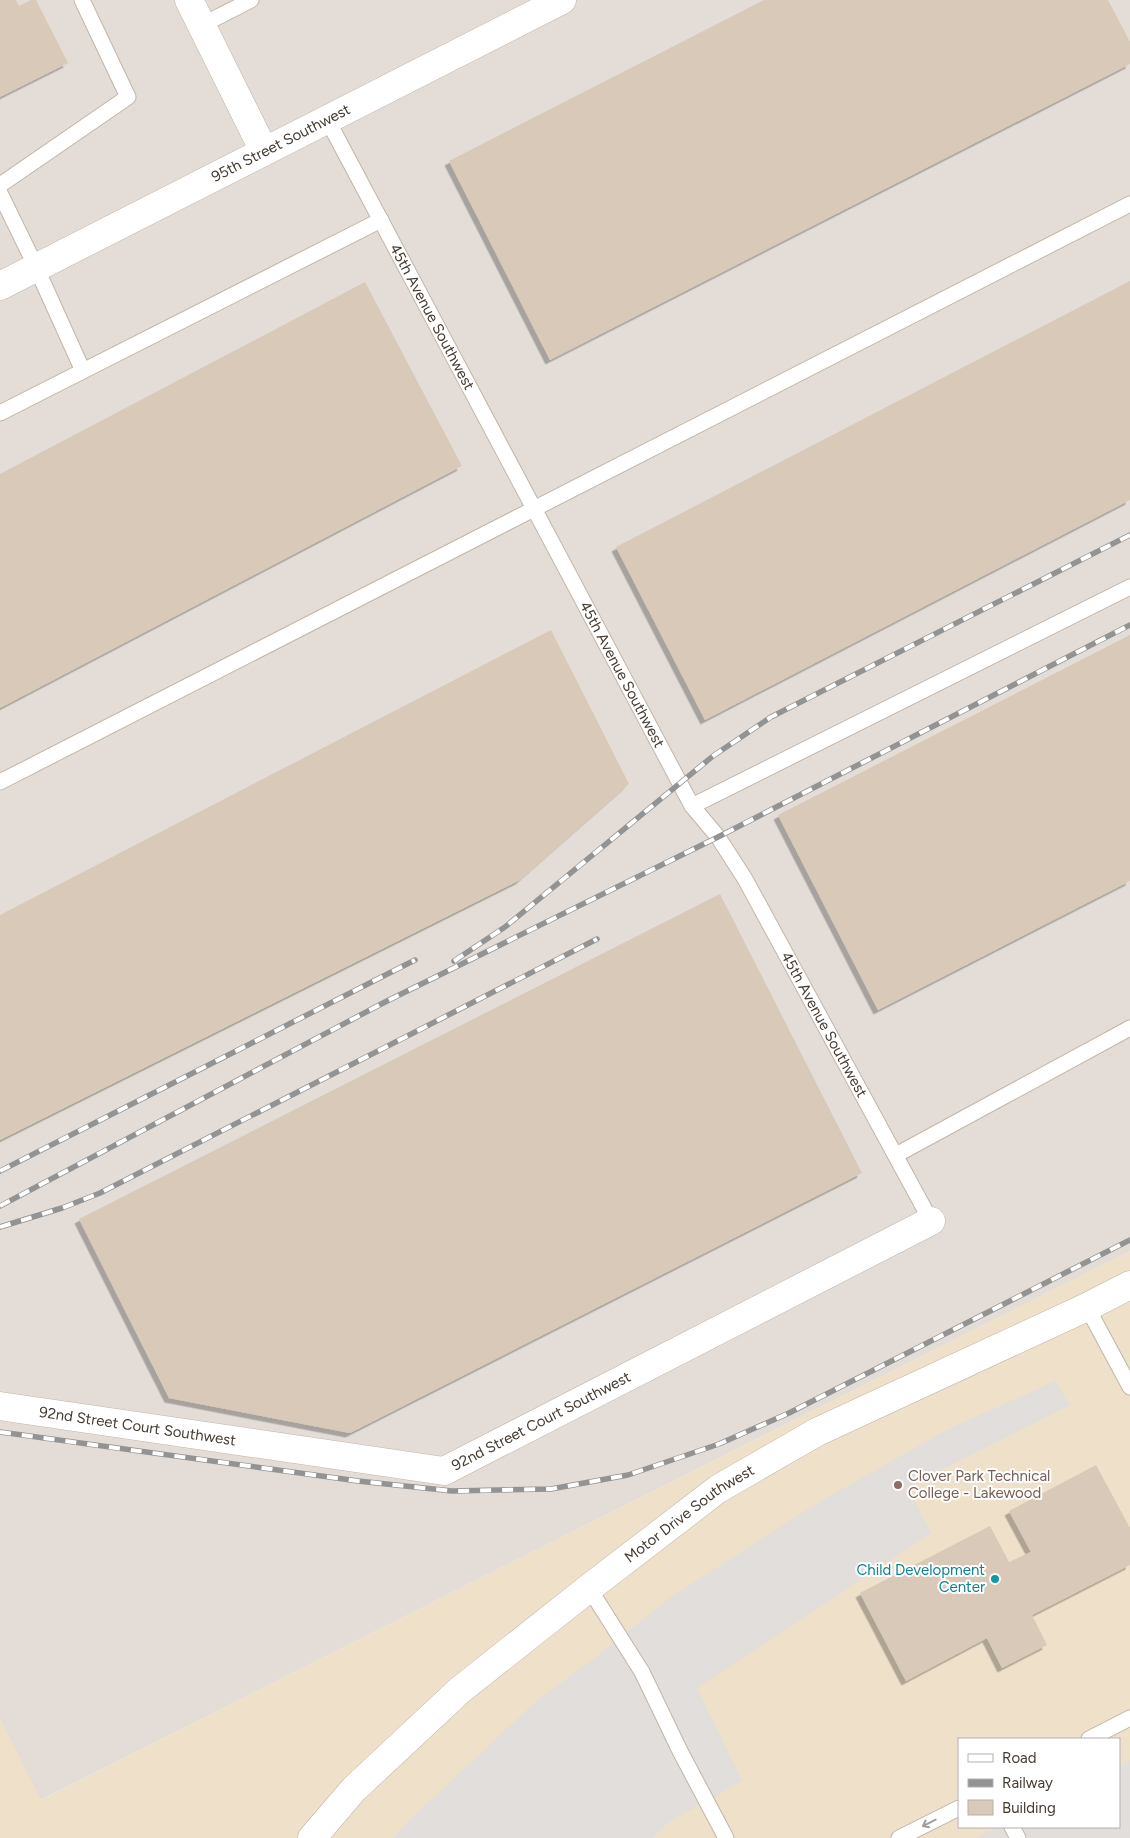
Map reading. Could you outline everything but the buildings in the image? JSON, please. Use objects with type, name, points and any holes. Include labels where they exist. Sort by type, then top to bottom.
[{"type":"street","points":[[189,0],[264,152]]},
{"type":"street","name":"95th Street Southwest","points":[[0,286],[562,0]]},
{"type":"street","name":"92nd Street Court Southwest","points":[[0,1406],[444,1471],[931,1220]]},
{"type":"street","name":"Motor Drive Southwest","points":[[312,1838],[354,1789],[460,1690],[589,1588],[718,1490],[817,1432],[1087,1307],[1130,1285]]},
{"type":"lane","points":[[0,185],[128,97],[82,0]]},
{"type":"lane","points":[[202,25],[251,0]]},
{"type":"lane","name":"45th Avenue Southwest","points":[[327,119],[692,806],[718,837],[745,879],[931,1220]]},
{"type":"lane","points":[[0,193],[83,371]]},
{"type":"lane","points":[[0,782],[1130,204]]},
{"type":"lane","points":[[0,413],[381,220]]},
{"type":"lane","points":[[692,806],[1130,587]]},
{"type":"lane","points":[[896,1155],[1130,1028]]},
{"type":"lane","points":[[1087,1307],[1130,1387]]},
{"type":"lane","points":[[589,1588],[642,1672],[680,1751],[726,1838]]},
{"type":"lane","points":[[1091,1738],[1130,1718]]},
{"type":"lane","points":[[899,1838],[958,1808]]},
{"type":"shaded area","points":[[0,0],[1130,0],[1130,1251],[40,1800],[0,1719]]},
{"type":"shaded area","name":"Clover Park Technical College - Lakewood","points":[[1130,1251],[1130,1838],[0,1838],[0,1719],[41,1800]]},
{"type":"shaded area","points":[[1055,1381],[1070,1405],[907,1487],[931,1533],[697,1688],[742,1781],[669,1822],[653,1838],[393,1838],[534,1703],[671,1597],[821,1501],[945,1431]]},
{"type":"shaded area","points":[[1130,1760],[1130,1838],[976,1838],[996,1828],[1120,1828],[1120,1765]]},
{"type":"railway","points":[[454,961],[505,927],[713,756],[771,717],[1130,535]]},
{"type":"railway","points":[[0,1206],[385,1002],[718,837],[1130,625]]},
{"type":"railway","points":[[0,1227],[62,1208],[100,1193],[597,939]]},
{"type":"railway","points":[[0,1171],[415,960]]},
{"type":"railway","points":[[0,1432],[358,1481],[452,1491],[551,1489],[628,1475],[719,1444],[789,1413],[1130,1240]]},
{"type":"place","name":"Clover Park Technical College - Lakewood","points":[[898,1485]]},
{"type":"place","name":"Child Development Center","points":[[995,1579]]}]
